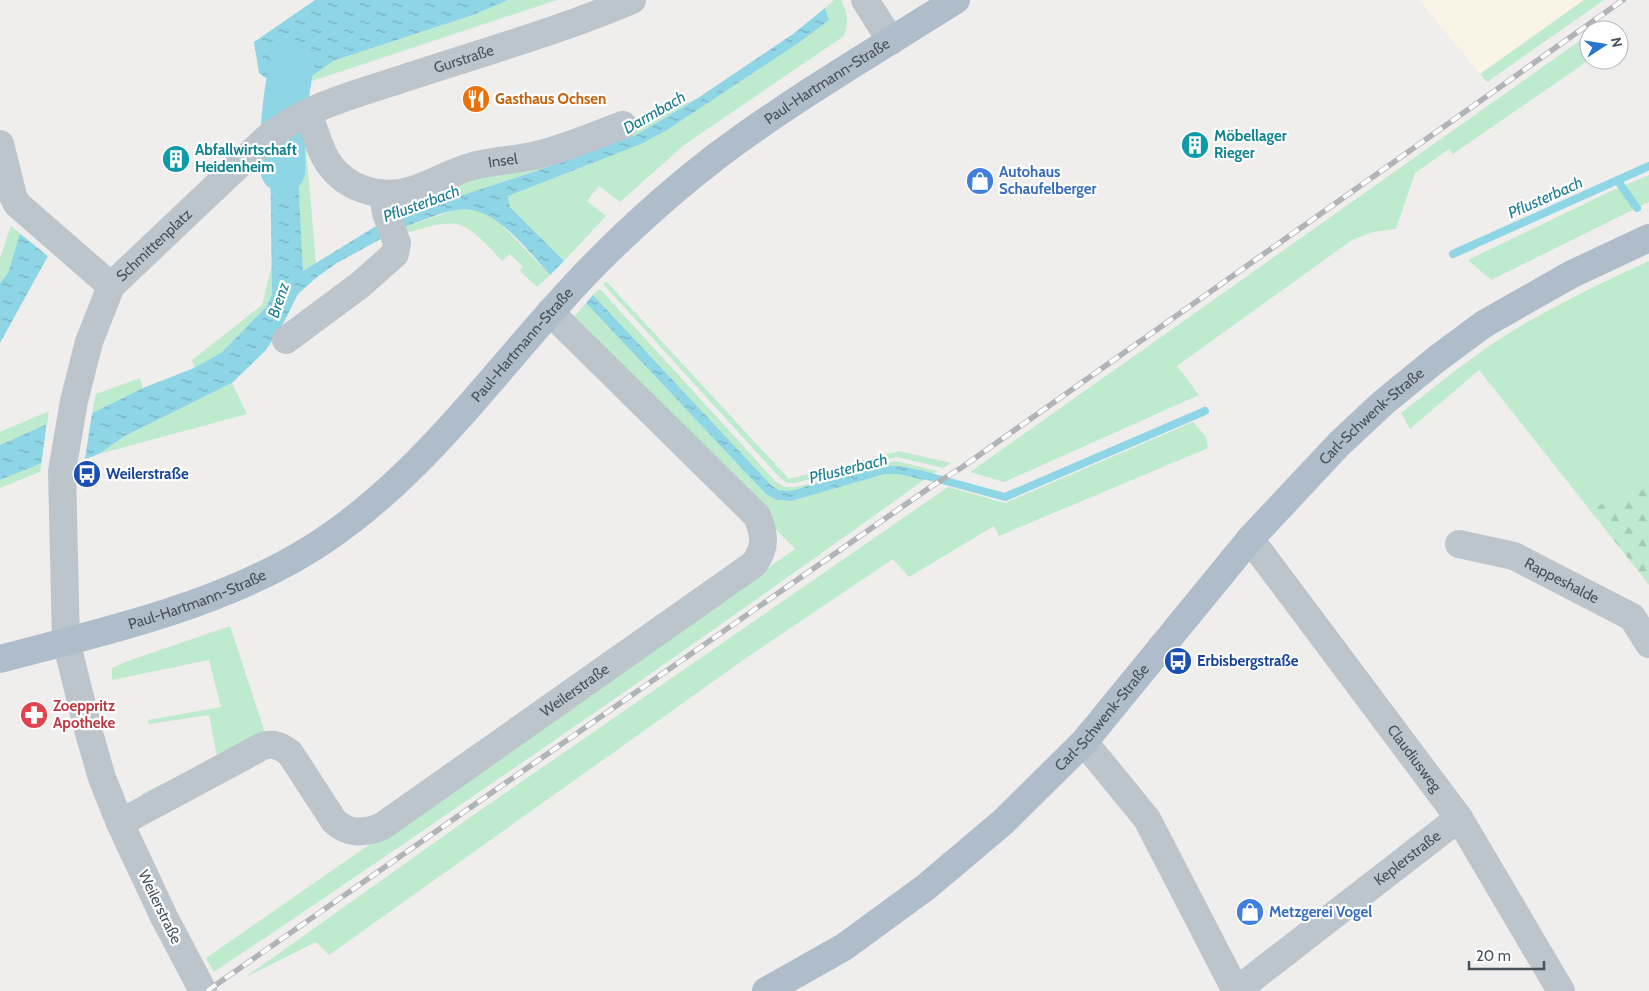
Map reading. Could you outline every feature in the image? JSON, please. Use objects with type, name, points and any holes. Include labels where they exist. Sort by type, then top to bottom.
[{"type":"main road","name":"Paul-Hartmann-Straße","points":[[0,659],[166,613],[240,587],[293,560],[340,530],[402,478],[462,414],[575,285],[656,207],[716,157],[764,122],[827,80],[956,0]]},
{"type":"main road","name":"Carl-Schwenk-Straße","points":[[766,991],[844,947],[926,887],[1003,822],[1084,742],[1250,539],[1345,438],[1384,402],[1438,358],[1491,320],[1572,274],[1649,238]]},
{"type":"street","name":"Gurstraße","points":[[302,116],[344,98],[530,37],[632,0]]},
{"type":"street","points":[[865,0],[891,41]]},
{"type":"street","name":"Schmittenplatz","points":[[62,471],[74,402],[89,342],[112,286],[278,128],[302,116]]},
{"type":"street","name":"Insel","points":[[302,116],[330,166],[338,174],[374,194],[388,215],[408,192],[470,166],[547,152],[623,125]]},
{"type":"street","points":[[0,144],[12,203],[112,286]]},
{"type":"street","points":[[286,340],[360,285],[392,258],[397,248],[388,215]]},
{"type":"street","name":"Weilerstraße","points":[[120,823],[263,746],[272,744],[290,753],[334,822],[342,829],[356,832],[382,828],[754,564],[762,553],[763,540],[757,516],[550,312]]},
{"type":"street","name":"Weilerstraße","points":[[62,471],[66,642],[102,778],[120,823],[164,917],[203,991]]},
{"type":"street","name":"Claudiusweg","points":[[1250,539],[1460,818],[1561,991]]},
{"type":"street","name":"Rappeshalde","points":[[1459,544],[1514,556],[1632,617],[1649,644]]},
{"type":"street","points":[[1084,742],[1147,819],[1236,991]]},
{"type":"street","name":"Keplerstraße","points":[[1236,991],[1460,818]]},
{"type":"shaded area","points":[[1419,0],[1584,0],[1480,74]]},
{"type":"green space","points":[[508,0],[557,0],[300,85],[333,61],[473,15]]},
{"type":"green space","points":[[834,0],[841,0],[845,9],[847,26],[844,36],[684,145],[620,202],[599,186],[587,201],[606,216],[564,261],[510,207],[507,196],[641,144],[667,130],[800,42],[829,20],[825,8]]},
{"type":"green space","points":[[1584,0],[1604,0],[1487,82],[1480,74]]},
{"type":"green space","points":[[1579,41],[1579,67],[1453,154],[1449,149],[1415,173],[1396,229],[1373,232],[1352,240],[1177,366],[1199,395],[1004,482],[970,472]]},
{"type":"green space","points":[[698,98],[636,135],[539,170],[396,217],[397,208],[409,201],[628,130]]},
{"type":"green space","points":[[301,130],[305,135],[316,263],[303,272],[296,132]]},
{"type":"green space","points":[[1649,175],[1649,202],[1491,280],[1468,260],[1609,192]]},
{"type":"green space","points":[[458,209],[479,211],[499,222],[550,275],[537,287],[519,270],[523,267],[510,254],[502,261],[481,239],[468,229],[456,224],[433,226],[410,232],[402,228]]},
{"type":"green space","points":[[11,226],[20,233],[8,273],[0,283],[0,258]]},
{"type":"green space","points":[[273,261],[272,294],[267,306],[222,352],[194,368],[192,360],[262,305]]},
{"type":"green space","points":[[1649,261],[1649,480],[1590,510],[1479,370],[1410,429],[1401,413],[1479,353],[1512,331],[1573,297]]},
{"type":"green space","points":[[606,281],[789,479],[899,451],[951,463],[943,468],[897,457],[794,483],[787,483],[780,478],[603,284]]},
{"type":"green space","points":[[600,289],[776,482],[785,487],[796,487],[896,461],[938,471],[933,474],[901,466],[881,466],[790,491],[779,490],[772,486],[593,295]]},
{"type":"green space","points":[[586,303],[766,494],[777,500],[791,501],[885,474],[898,474],[924,480],[571,729],[214,972],[206,958],[795,549],[571,320]]},
{"type":"green space","points":[[140,378],[143,388],[92,413],[96,394]]},
{"type":"green space","points":[[232,383],[247,414],[99,454],[125,436]]},
{"type":"green space","points":[[49,411],[47,424],[0,445],[0,432]]},
{"type":"green space","points":[[1193,422],[1206,437],[1208,448],[999,536],[994,526],[909,577],[893,559],[749,656],[329,955],[316,942],[244,978],[469,818],[948,487],[1005,503]]},
{"type":"green space","points":[[42,463],[40,472],[0,488],[0,480]]},
{"type":"green space","points":[[1649,480],[1649,585],[1590,510]]},
{"type":"green space","points":[[230,626],[266,736],[143,802],[142,794],[217,756],[209,715],[149,724],[148,720],[221,707],[209,660],[112,680],[112,668]]},
{"type":"water","points":[[315,0],[508,0],[473,15],[333,61],[300,85],[266,78],[259,73],[254,42]]},
{"type":"water","points":[[825,8],[829,20],[800,42],[667,130],[641,144],[508,196],[510,207],[564,261],[550,275],[509,230],[483,213],[470,210],[449,211],[402,228],[396,217],[539,170],[636,135],[698,98],[793,34]]},
{"type":"water","points":[[296,132],[303,271],[381,223],[386,236],[337,263],[298,294],[283,324],[266,350],[232,383],[125,436],[99,454],[85,459],[92,413],[143,388],[194,368],[222,352],[267,306],[272,294],[270,151]]},
{"type":"water","points":[[20,233],[48,256],[0,343],[0,283],[8,273]]},
{"type":"water","points":[[593,295],[772,486],[779,490],[790,491],[881,466],[901,466],[933,474],[924,480],[898,474],[885,474],[791,501],[777,500],[766,494],[586,303]]},
{"type":"water","points":[[47,424],[42,463],[0,480],[0,445]]},
{"type":"pier","points":[[21,231],[50,254],[48,256],[18,232]]},
{"type":"pier","points":[[93,410],[84,461],[82,459],[86,429],[90,412]]},
{"type":"pier","points":[[47,422],[49,425],[47,445],[44,464],[41,466]]},
{"type":"waterway","name":"Brenz","points":[[283,170],[284,116],[292,63]]},
{"type":"waterway","name":"Pflusterbach","points":[[1453,254],[1649,166]]},
{"type":"waterway","points":[[1617,180],[1637,208]]},
{"type":"waterway","name":"Pflusterbach","points":[[920,474],[1005,497],[1205,411]]},
{"type":"railway","points":[[207,991],[932,486],[961,468],[1623,0]]},
{"type":"place","name":"Gasthaus Ochsen","points":[[476,99]]},
{"type":"place","name":"Möbellager Rieger","points":[[1195,145]]},
{"type":"place","name":"Abfallwirtschaft Heidenheim","points":[[176,159]]},
{"type":"place","name":"Autohaus Schaufelberger","points":[[980,181]]},
{"type":"place","name":"Weilerstraße","points":[[87,474]]},
{"type":"place","name":"Erbisbergstraße","points":[[1178,661]]},
{"type":"place","name":"Zoeppritz Apotheke","points":[[34,715]]},
{"type":"place","name":"Metzgerei Vogel","points":[[1250,912]]},
{"type":"water label","name":"Darmbach","points":[[654,112]]}]
